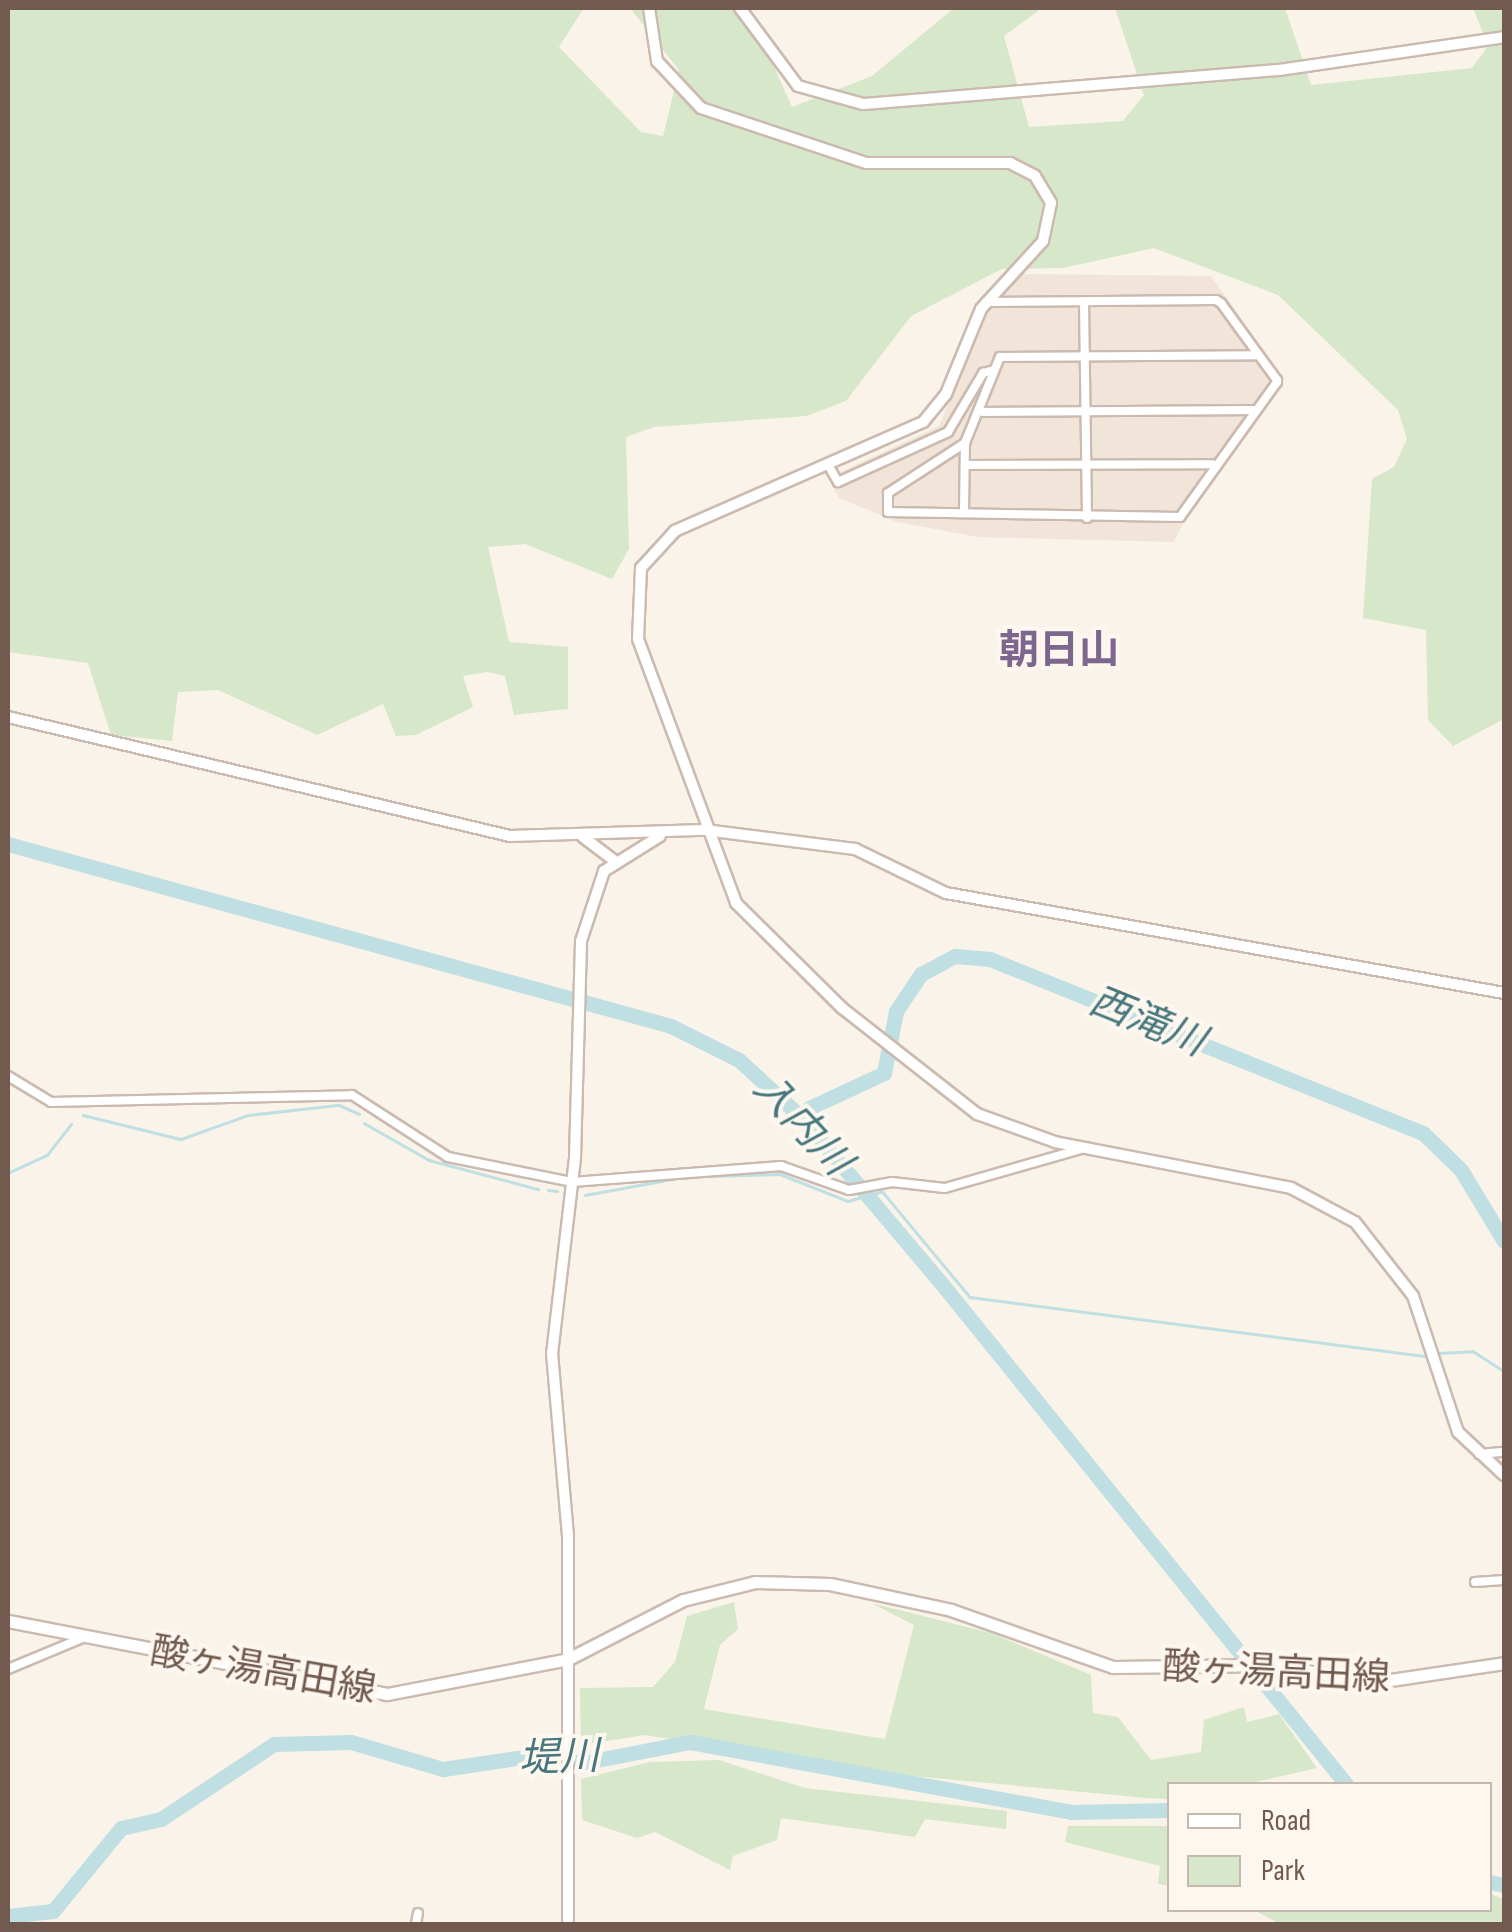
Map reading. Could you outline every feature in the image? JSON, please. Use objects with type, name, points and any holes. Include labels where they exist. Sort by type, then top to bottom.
[{"type":"main road","name":"酸ヶ湯高田線","points":[[8,1621],[387,1694],[568,1659],[704,1592],[791,1581],[999,1622],[1113,1667],[1267,1665],[1376,1682],[1504,1663]]},
{"type":"street","points":[[649,8],[657,62],[701,108],[866,163],[1001,161],[1035,176],[1050,198],[1047,233],[986,302],[936,409],[902,438],[676,531],[638,578],[638,639],[705,830],[754,926],[892,1050],[978,1114],[1082,1149],[1291,1188],[1356,1222],[1400,1271],[1450,1418],[1478,1454],[1504,1475]]},
{"type":"street","points":[[740,8],[798,86],[863,104],[1279,70],[1504,36]]},
{"type":"street","points":[[986,302],[1219,300],[1277,380],[1212,464],[1180,517],[888,512],[887,496],[965,443],[983,412],[1000,357],[1258,355]]},
{"type":"street","points":[[1084,302],[1087,518]]},
{"type":"street","points":[[831,470],[838,482],[948,432],[994,370]]},
{"type":"street","points":[[983,412],[1254,410]]},
{"type":"street","points":[[964,511],[965,443]]},
{"type":"street","points":[[965,465],[1212,464]]},
{"type":"street","points":[[8,716],[496,833],[705,830],[856,848],[946,893],[1504,993]]},
{"type":"street","points":[[568,1924],[568,1659],[552,1354],[572,1182],[583,916],[614,860],[677,831]]},
{"type":"street","points":[[577,834],[614,860]]},
{"type":"street","points":[[8,1076],[51,1102],[352,1095],[448,1157],[572,1182],[782,1166],[849,1190],[870,1186],[945,1188],[1082,1149]]},
{"type":"street","points":[[1478,1454],[1504,1452]]},
{"type":"street","points":[[1475,1582],[1504,1580]]},
{"type":"street","points":[[8,1669],[85,1637]]},
{"type":"street","points":[[416,1924],[418,1913]]},
{"type":"shaded area","points":[[1019,274],[1211,276],[1284,379],[1205,480],[1174,542],[978,537],[897,522],[839,498],[828,478],[939,426],[987,312]]},
{"type":"green space","points":[[8,8],[584,8],[559,47],[641,132],[663,136],[679,70],[630,8],[748,8],[792,107],[872,76],[954,8],[1042,8],[1004,36],[1029,127],[1123,121],[1144,95],[1115,8],[1285,8],[1311,85],[1472,68],[1488,46],[1473,8],[1504,8],[1504,719],[1453,746],[1428,720],[1426,630],[1363,618],[1372,479],[1394,467],[1407,439],[1398,410],[1278,295],[1154,248],[1063,268],[1002,269],[911,316],[846,401],[806,416],[654,427],[626,437],[629,549],[612,579],[525,544],[488,547],[509,642],[568,647],[568,709],[514,715],[505,676],[487,672],[463,676],[473,707],[416,735],[396,736],[383,704],[317,735],[218,690],[178,692],[172,741],[111,735],[88,663],[8,652]]},
{"type":"green space","points":[[734,1602],[738,1629],[720,1645],[704,1709],[885,1739],[914,1625],[871,1603],[991,1633],[1091,1675],[1093,1713],[1118,1717],[1151,1760],[1201,1752],[1204,1720],[1244,1707],[1247,1722],[1279,1714],[1317,1768],[1256,1782],[1167,1782],[1167,1799],[892,1774],[645,1735],[581,1745],[580,1688],[653,1687],[675,1662],[687,1616]]},
{"type":"green space","points":[[719,1760],[805,1788],[1007,1811],[1006,1829],[925,1819],[915,1837],[781,1818],[777,1840],[733,1856],[730,1870],[655,1832],[637,1838],[582,1820],[581,1779],[650,1762]]},
{"type":"green space","points":[[1068,1826],[1167,1826],[1167,1886],[1158,1884],[1160,1866],[1065,1842]]},
{"type":"green space","points":[[1492,1895],[1504,1899],[1504,1924],[1280,1924],[1258,1912],[1492,1912]]},
{"type":"waterway","name":"入内川","points":[[8,844],[671,1026],[739,1060],[800,1116],[946,1289],[1344,1782]]},
{"type":"waterway","name":"西滝川","points":[[809,1108],[884,1073],[896,1011],[921,974],[955,956],[990,959],[1423,1133],[1461,1170],[1504,1241]]},
{"type":"waterway","points":[[83,1115],[181,1139],[248,1115],[339,1105],[359,1114]]},
{"type":"waterway","points":[[364,1123],[429,1160],[538,1189]]},
{"type":"waterway","points":[[8,1173],[47,1155],[71,1124]]},
{"type":"waterway","points":[[707,1176],[780,1174],[848,1201],[882,1191],[970,1297],[1424,1356]]},
{"type":"waterway","points":[[585,1195],[684,1177]]},
{"type":"waterway","points":[[548,1190],[557,1191]]},
{"type":"waterway","points":[[1438,1353],[1473,1351],[1504,1371]]},
{"type":"waterway","name":"堤川","points":[[8,1916],[53,1911],[121,1828],[161,1819],[274,1744],[351,1742],[443,1769],[517,1758],[587,1762],[690,1742],[1070,1812],[1167,1810]]},
{"type":"waterway","name":"堤川","points":[[1492,1882],[1504,1885]]},
{"type":"district","name":"朝日山","points":[[1059,651]]}]
